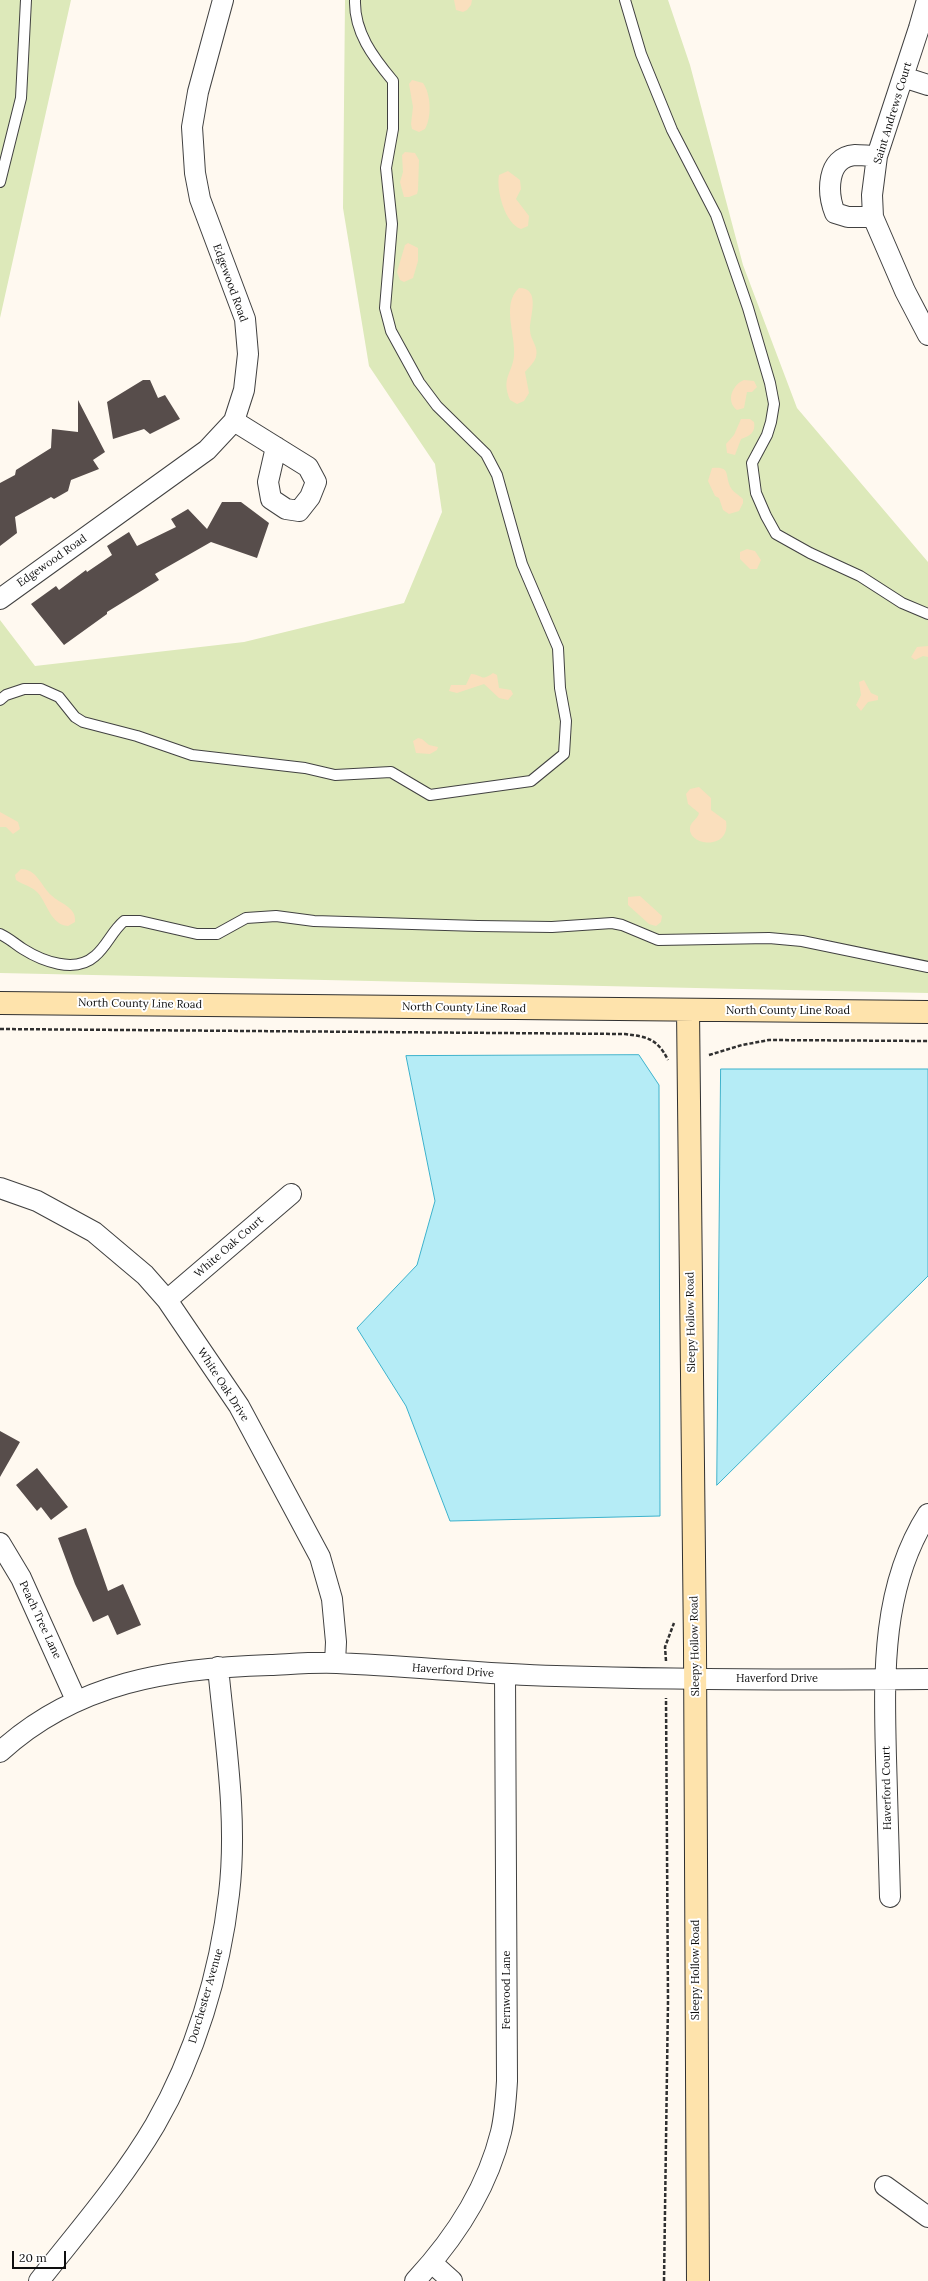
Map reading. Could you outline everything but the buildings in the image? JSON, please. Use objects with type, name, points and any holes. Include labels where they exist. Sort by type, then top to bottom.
[{"type":"street","name":"Edgewood Road","points":[[0,599],[207,450],[234,421],[244,390],[248,354],[245,319],[200,199],[195,173],[192,127],[200,85],[223,0]]},
{"type":"street","name":"Saint Andrews Court","points":[[927,0],[924,30],[903,77],[877,156],[872,195],[873,217],[905,291],[928,336]]},
{"type":"street","points":[[903,77],[928,85]]},
{"type":"street","points":[[873,217],[848,217],[835,213],[830,200],[831,171],[840,160],[854,155],[877,156]]},
{"type":"street","points":[[234,421],[276,447]]},
{"type":"street","name":"North County Line Road","points":[[0,1003],[928,1012]]},
{"type":"street","name":"Sleepy Hollow Road","points":[[688,1010],[695,1679],[698,2281]]},
{"type":"street","name":"White Oak Drive","points":[[0,1188],[37,1201],[94,1232],[145,1275],[167,1300],[239,1406],[320,1557],[332,1599],[336,1642],[335,1663]]},
{"type":"street","name":"White Oak Court","points":[[167,1300],[291,1194]]},
{"type":"street","name":"Haverford Court","points":[[890,1897],[884,1679],[892,1605],[912,1541],[928,1514]]},
{"type":"street","name":"Peach Tree Lane","points":[[0,1542],[21,1578],[76,1700]]},
{"type":"street","name":"Haverford Drive","points":[[0,1752],[16,1737],[76,1700],[139,1679],[218,1667],[335,1663],[505,1674],[695,1679],[928,1679]]},
{"type":"street","name":"Dorchester Avenue","points":[[40,2281],[124,2172],[154,2125],[176,2086],[194,2040],[215,1973],[229,1893],[231,1844],[229,1780],[218,1667]]},
{"type":"street","name":"Fernwood Lane","points":[[415,2281],[432,2263],[464,2220],[480,2191],[501,2132],[505,2106],[508,2080],[505,1674]]},
{"type":"street","points":[[885,2186],[928,2217]]},
{"type":"street","points":[[432,2263],[452,2281]]},
{"type":"lane","points":[[0,182],[22,98],[26,0]]},
{"type":"lane","points":[[0,700],[6,695],[24,689],[41,689],[59,697],[75,717],[83,722],[137,736],[192,755],[305,768],[335,775],[391,772],[430,795],[530,780],[564,754],[566,721],[560,688],[558,648],[522,564],[497,475],[486,454],[437,406],[428,394],[399,349],[391,332],[385,308],[392,224],[386,168],[393,129],[393,81],[376,60],[362,39],[355,0]]},
{"type":"lane","points":[[625,0],[641,54],[672,130],[716,215],[748,308],[770,383],[774,404],[771,422],[767,436],[752,464],[756,493],[766,516],[776,534],[810,554],[860,576],[902,603],[928,614]]},
{"type":"lane","points":[[0,934],[9,938],[22,949],[60,965],[77,964],[94,958],[105,946],[115,929],[124,921],[140,922],[197,934],[217,934],[246,918],[276,916],[314,921],[485,926],[552,927],[612,923],[622,925],[658,940],[769,938],[802,940],[928,967]]},
{"type":"path","points":[[0,1029],[625,1034],[647,1037],[662,1047],[672,1067],[742,1044],[769,1040],[928,1041]]},
{"type":"green space","points":[[0,0],[71,0],[0,318]]},
{"type":"green space","points":[[345,0],[668,0],[690,65],[743,265],[797,408],[928,562],[928,993],[0,973],[0,620],[35,666],[244,642],[404,603],[442,512],[435,464],[369,366],[343,208]]},
{"type":"sand","points":[[454,0],[472,0],[471,5],[463,12],[456,10]]},
{"type":"sand","points":[[412,80],[423,83],[428,93],[430,106],[429,118],[425,129],[419,132],[412,129],[411,124],[413,107],[409,84]]},
{"type":"sand","points":[[405,152],[415,153],[419,160],[417,194],[409,197],[404,197],[400,182],[403,172],[402,155]]},
{"type":"sand","points":[[508,171],[520,180],[521,189],[516,199],[529,216],[528,226],[521,229],[510,221],[500,197],[498,181],[499,175]]},
{"type":"sand","points":[[408,243],[418,248],[418,261],[413,278],[404,282],[400,280],[397,272],[405,245]]},
{"type":"sand","points":[[519,288],[526,289],[532,298],[533,304],[530,334],[537,353],[534,361],[525,372],[529,393],[524,401],[517,404],[510,400],[507,381],[514,356],[510,320],[511,302]]},
{"type":"sand","points":[[744,380],[754,381],[757,387],[752,392],[747,392],[744,408],[737,410],[731,402],[732,393],[737,385]]},
{"type":"sand","points":[[741,419],[750,419],[754,422],[753,431],[750,435],[741,439],[735,455],[727,453],[726,444],[734,435]]},
{"type":"sand","points":[[712,468],[725,470],[731,488],[743,499],[743,503],[739,511],[729,514],[723,510],[719,498],[715,496],[708,481]]},
{"type":"sand","points":[[747,549],[755,551],[761,560],[757,569],[750,569],[740,559],[740,552]]},
{"type":"sand","points":[[928,646],[928,657],[923,656],[915,660],[911,657],[917,647]]},
{"type":"sand","points":[[493,673],[497,675],[499,688],[511,690],[513,694],[508,700],[499,698],[484,684],[457,693],[449,691],[451,685],[466,685],[471,674],[484,678]]},
{"type":"sand","points":[[864,680],[871,693],[878,696],[878,700],[868,702],[861,711],[856,705],[861,695],[859,682]]},
{"type":"sand","points":[[418,738],[422,739],[429,745],[438,747],[437,750],[430,754],[416,753],[413,741]]},
{"type":"sand","points":[[699,787],[711,798],[711,810],[726,821],[726,831],[722,837],[716,841],[702,842],[695,839],[691,834],[690,826],[699,813],[688,804],[686,794],[690,789]]},
{"type":"sand","points":[[0,812],[18,822],[20,829],[13,834],[6,827],[0,827]]},
{"type":"sand","points":[[21,869],[35,875],[51,895],[71,909],[75,917],[75,922],[68,926],[57,922],[38,893],[16,880],[15,875]]},
{"type":"sand","points":[[640,896],[662,916],[661,922],[656,926],[649,924],[628,905],[628,897]]},
{"type":"water","points":[[639,1055],[659,1085],[660,1516],[450,1521],[406,1406],[357,1328],[417,1265],[435,1201],[406,1056]]},
{"type":"water","points":[[721,1069],[928,1069],[928,1276],[717,1485]]}]
